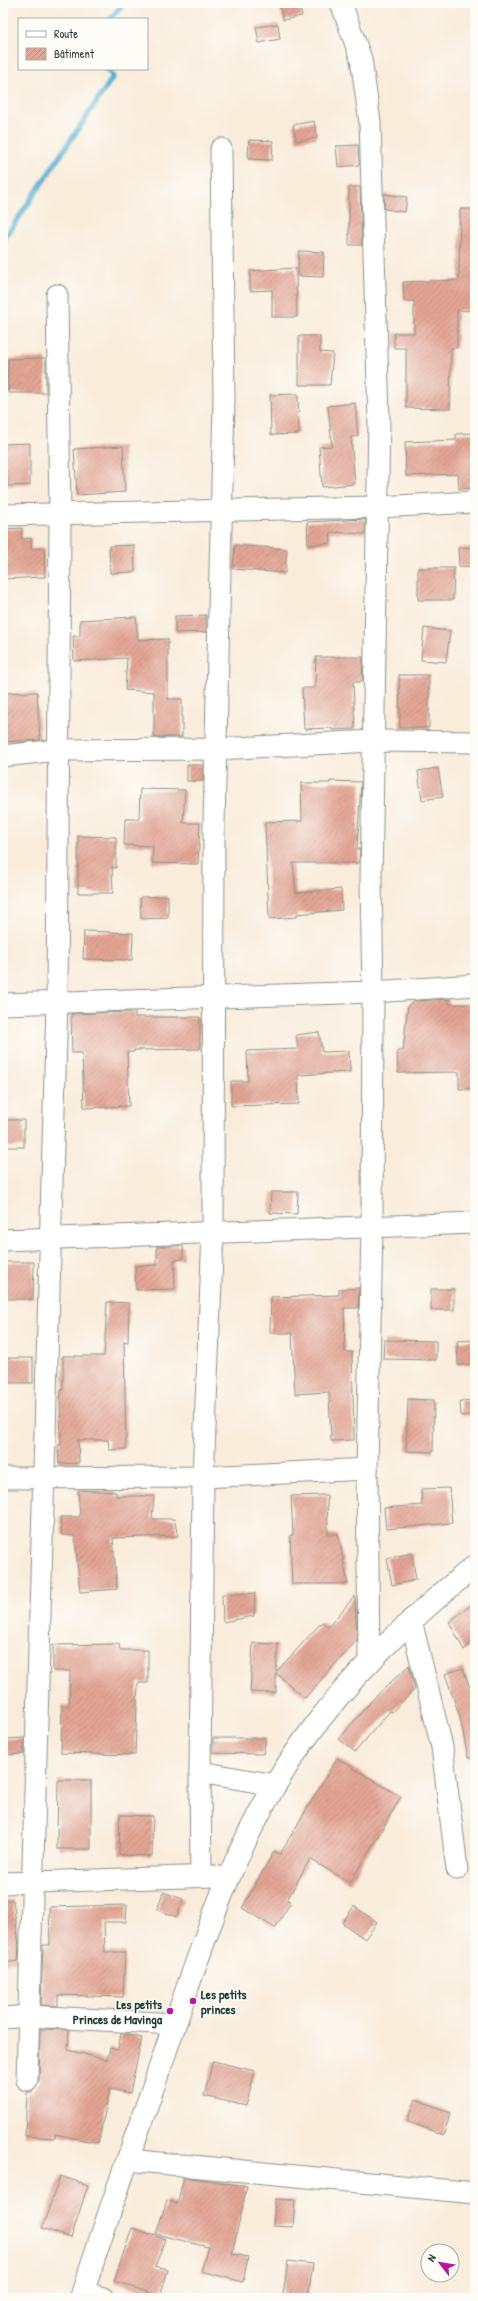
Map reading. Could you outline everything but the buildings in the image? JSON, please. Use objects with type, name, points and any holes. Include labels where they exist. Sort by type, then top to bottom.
[{"type":"highway","points":[[89,2296],[128,2160],[193,1968],[227,1877],[252,1825],[275,1785],[303,1742],[334,1701],[411,1620],[475,1566]]},
{"type":"street","points":[[341,3],[361,59],[370,122],[379,419],[371,882],[373,992],[372,1227],[367,1469],[369,1663]]},
{"type":"street","points":[[201,1876],[200,1772],[203,1477],[213,1232],[216,749],[224,400],[221,149]]},
{"type":"street","points":[[27,2080],[42,1477],[57,1002],[60,515],[57,295]]},
{"type":"street","points":[[3,515],[60,515],[377,507],[475,502]]},
{"type":"street","points":[[3,756],[58,750],[216,749],[373,741],[475,742]]},
{"type":"street","points":[[3,1004],[373,992],[475,985]]},
{"type":"street","points":[[3,1240],[475,1223]]},
{"type":"street","points":[[3,1478],[203,1477],[367,1469]]},
{"type":"street","points":[[411,1620],[442,1747],[457,1869]]},
{"type":"street","points":[[200,1772],[275,1785]]},
{"type":"street","points":[[3,1882],[201,1876],[227,1877]]},
{"type":"street","points":[[3,2018],[28,2016],[175,2024]]},
{"type":"street","points":[[128,2160],[475,2193]]},
{"type":"waterway","points":[[111,18],[124,3]]},
{"type":"waterway","points":[[3,241],[113,77],[108,70]]},
{"type":"place","name":"Les petits princes","points":[[193,2001]]},
{"type":"place","name":"Les petits Princes de Mavinga","points":[[170,2011]]}]
